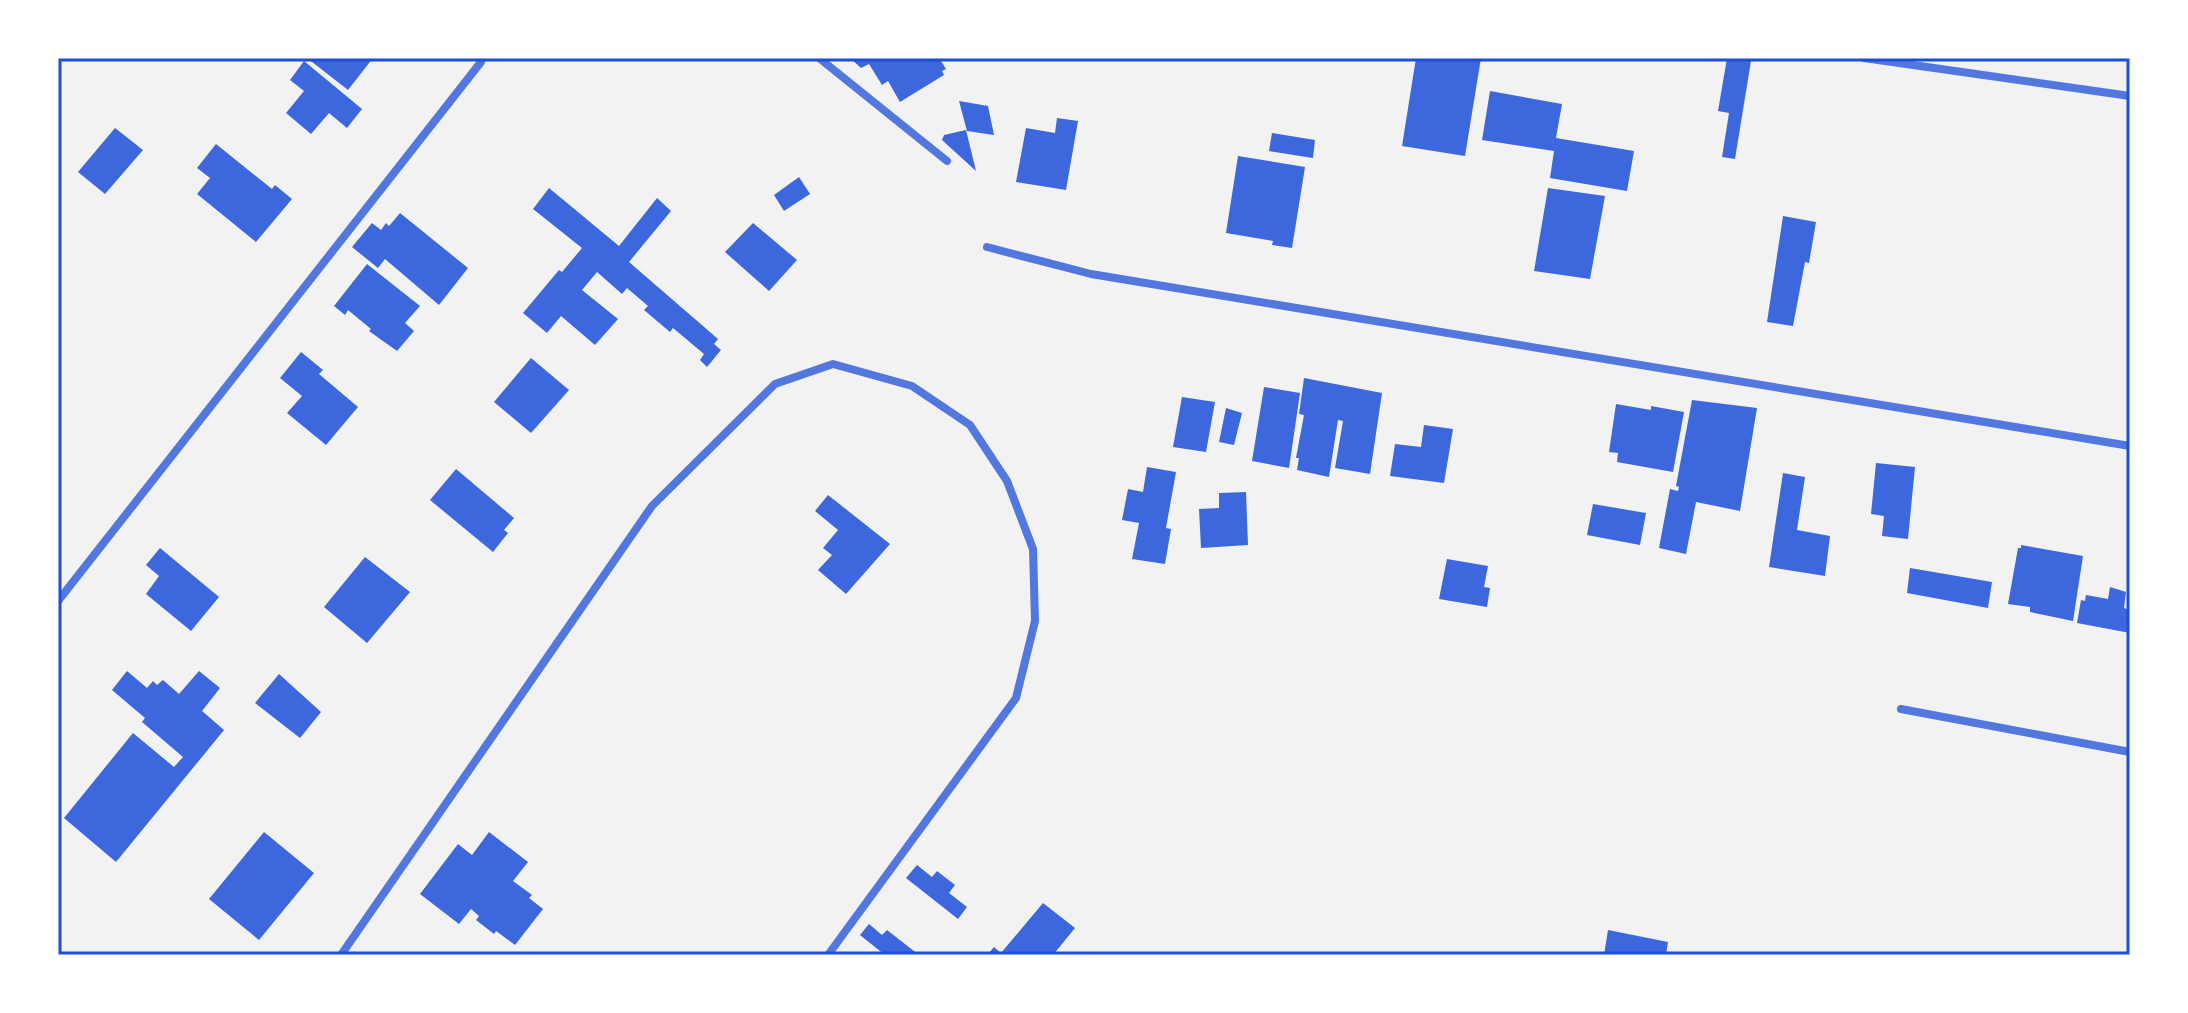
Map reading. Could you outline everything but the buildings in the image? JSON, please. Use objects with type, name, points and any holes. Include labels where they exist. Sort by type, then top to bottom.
[{"type":"street","points":[[819,58],[947,161]]},
{"type":"street","points":[[1864,58],[2130,96]]},
{"type":"street","points":[[58,601],[481,62]]},
{"type":"street","points":[[987,247],[1091,274],[2130,446]]},
{"type":"street","points":[[341,955],[652,506],[775,384],[833,364],[912,386],[970,425],[1007,481],[1033,549],[1035,621],[1016,698],[828,955]]},
{"type":"street","points":[[1901,709],[2130,752]]}]
